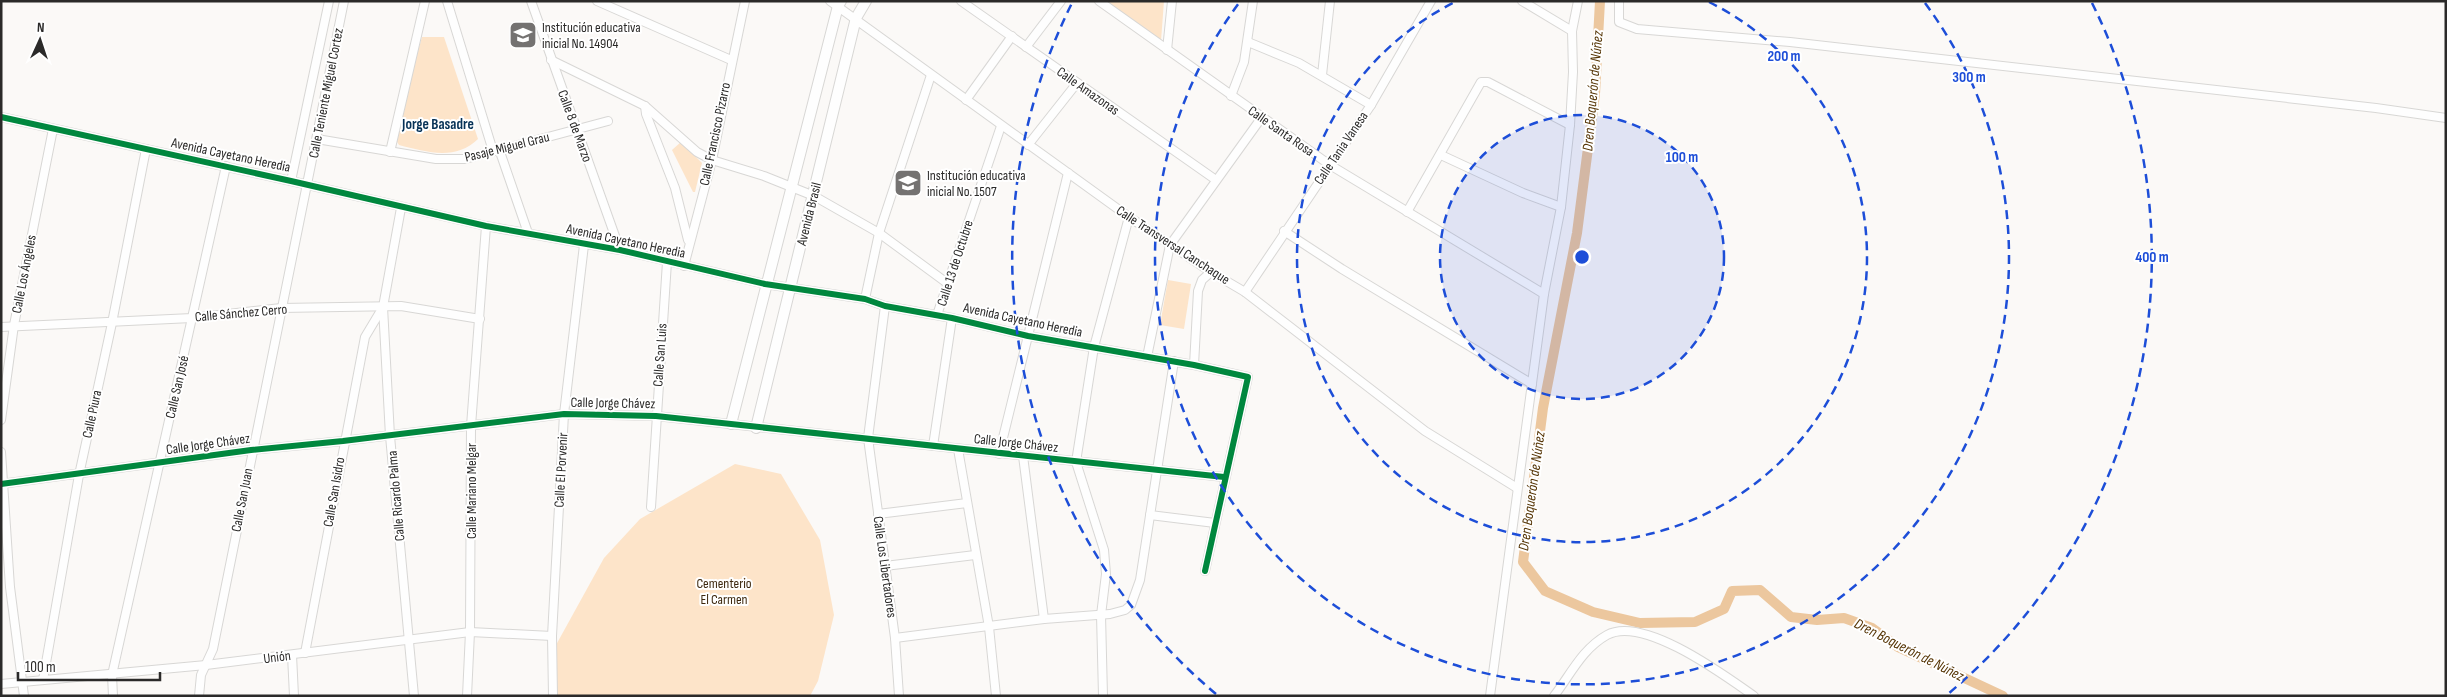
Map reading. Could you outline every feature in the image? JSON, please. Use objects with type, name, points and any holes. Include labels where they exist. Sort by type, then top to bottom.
[{"type":"street","name":"Calle Teniente Miguel Cortez","points":[[291,181],[329,1]]},
{"type":"street","name":"Calle Teniente Miguel Cortez","points":[[308,186],[344,1]]},
{"type":"street","points":[[390,152],[425,1]]},
{"type":"street","points":[[446,1],[496,150],[528,233]]},
{"type":"street","name":"Calle 8 de Marzo","points":[[531,1],[620,250]]},
{"type":"street","points":[[597,1],[731,60]]},
{"type":"street","name":"Calle Francisco Pizarro","points":[[684,266],[712,160],[731,60],[745,1]]},
{"type":"street","name":"Avenida Brasil","points":[[756,428],[792,287],[856,18],[866,1]]},
{"type":"street","name":"Calle Amazonas","points":[[962,1],[1216,180]]},
{"type":"street","points":[[1026,47],[1060,1]]},
{"type":"street","name":"Calle Santa Rosa","points":[[1099,1],[1330,165],[1544,294]]},
{"type":"street","points":[[1167,50],[1172,1]]},
{"type":"street","points":[[1231,96],[1241,73],[1248,42],[1253,1]]},
{"type":"street","points":[[1322,75],[1330,1]]},
{"type":"street","name":"Calle Tania Vanesa","points":[[1245,292],[1284,231],[1371,106],[1431,1]]},
{"type":"street","points":[[1522,1],[1572,31]]},
{"type":"street","points":[[1490,696],[1516,488],[1544,294],[1562,207],[1570,125],[1573,72],[1572,31],[1578,1]]},
{"type":"street","points":[[1619,1],[1619,22],[1637,29],[1790,42],[2376,108],[2446,118]]},
{"type":"street","name":"Avenida Brasil","points":[[731,424],[836,3]]},
{"type":"street","name":"Calle Transversal Canchaque","points":[[836,3],[931,75],[1130,218],[1211,272],[1245,292],[1425,431],[1516,488]]},
{"type":"street","points":[[966,100],[1012,36]]},
{"type":"street","points":[[1248,42],[1271,50],[1322,75],[1371,106]]},
{"type":"street","points":[[551,60],[645,106],[697,152],[712,160],[764,176],[814,196],[879,233],[947,283]]},
{"type":"street","points":[[865,299],[879,233],[931,75]]},
{"type":"street","points":[[1407,212],[1484,81],[1570,125]]},
{"type":"street","points":[[1028,145],[1077,83]]},
{"type":"street","points":[[645,106],[646,114],[675,188],[689,242]]},
{"type":"street","name":"Avenida Cayetano Heredia","points":[[1,117],[226,166],[401,208],[486,226],[620,250],[765,284],[865,299],[885,306],[952,318],[1028,336],[1194,365],[1248,377],[1224,477]]},
{"type":"street","points":[[1147,357],[1170,245],[1262,117]]},
{"type":"street","name":"Pasaje Miguel Grau","points":[[317,139],[436,160],[465,159],[608,121]]},
{"type":"street","name":"Calle 13 de Octubre","points":[[937,316],[1001,126]]},
{"type":"street","name":"Calle Los Ángeles","points":[[1,420],[14,326],[53,129]]},
{"type":"street","name":"Calle Piura","points":[[43,680],[79,475],[112,323],[146,149]]},
{"type":"street","points":[[1441,155],[1523,193],[1562,207]]},
{"type":"street","name":"Calle San José","points":[[113,696],[112,675],[226,166]]},
{"type":"street","points":[[999,454],[1068,173]]},
{"type":"street","name":"Calle San Juan","points":[[199,696],[199,684],[213,649],[251,450],[308,186]]},
{"type":"street","name":"Calle Ricardo Palma","points":[[401,208],[383,307],[390,436],[414,696]]},
{"type":"street","points":[[1102,696],[1101,615],[1106,574],[1104,550],[1076,462],[1094,347],[1130,218]]},
{"type":"street","name":"Calle Mariano Melgar","points":[[467,696],[470,632],[471,426],[486,226]]},
{"type":"street","points":[[1284,231],[1342,269],[1532,384]]},
{"type":"street","name":"Calle El Porvenir","points":[[553,696],[552,636],[564,414],[584,245]]},
{"type":"street","name":"Calle San Luis","points":[[651,507],[667,262]]},
{"type":"street","points":[[1194,365],[1198,291],[1202,280],[1211,272]]},
{"type":"street","name":"Calle Sánchez Cerro","points":[[1,327],[192,318],[281,308],[401,306],[480,319]]},
{"type":"street","name":"Calle Los Libertadores","points":[[885,306],[868,438],[895,638],[899,696]]},
{"type":"street","name":"Calle San Isidro","points":[[305,652],[364,337],[383,307]]},
{"type":"street","points":[[933,446],[952,318]]},
{"type":"street","points":[[895,638],[1044,619],[1101,615],[1125,610],[1135,598],[1140,580],[1174,362]]},
{"type":"street","name":"Calle Jorge Chávez","points":[[2,484],[79,475],[251,450],[390,436],[564,414],[656,416],[756,428],[868,438],[958,450],[1224,477]]},
{"type":"street","points":[[958,450],[989,627],[996,696]]},
{"type":"street","points":[[1,452],[10,587],[24,696]]},
{"type":"street","points":[[1023,456],[1044,619]]},
{"type":"street","points":[[1205,571],[1224,477]]},
{"type":"street","points":[[878,514],[967,503]]},
{"type":"street","points":[[1150,516],[1215,523]]},
{"type":"street","points":[[884,566],[975,555]]},
{"type":"street","points":[[1554,696],[1585,651],[1608,634],[1631,630],[1672,645],[1707,662],[1754,696]]},
{"type":"street","name":"Unión","points":[[1,684],[206,665],[408,638],[470,632],[552,636]]},
{"type":"street","points":[[292,655],[294,696]]},
{"type":"green space","points":[[1105,1],[1164,1],[1161,41]]},
{"type":"green space","points":[[422,37],[444,37],[478,139],[460,150],[440,153],[430,152],[399,145],[394,137]]},
{"type":"green space","points":[[681,142],[702,163],[695,192],[693,192],[672,150]]},
{"type":"green space","points":[[1168,280],[1191,284],[1184,329],[1160,325]]},
{"type":"green space","name":"Cementerio El Carmen","points":[[735,464],[781,474],[820,540],[834,615],[818,681],[810,696],[555,696],[556,645],[604,558],[640,519]]},
{"type":"waterway","name":"Dren Boquerón de Núñez","points":[[1600,1],[1595,94],[1577,233],[1543,408],[1523,562],[1545,591],[1593,612],[1640,623],[1695,622],[1724,609],[1732,591],[1760,590],[1791,617],[1817,620],[1844,618],[1872,628],[1898,647],[2003,696]]},
{"type":"cycle path","points":[[1,117],[486,226],[620,250],[765,284],[865,299],[885,306],[952,318],[1028,336],[1194,365],[1248,377],[1205,571]]},
{"type":"cycle path","points":[[1,484],[251,450],[343,441],[564,414],[656,416],[1224,477]]},
{"type":"place","name":"Institución educativa inicial No. 14904","points":[[523,35]]},
{"type":"place","name":"Institución educativa inicial No. 1507","points":[[908,183]]},
{"type":"district","name":"Jorge Basadre","points":[[438,124]]}]
